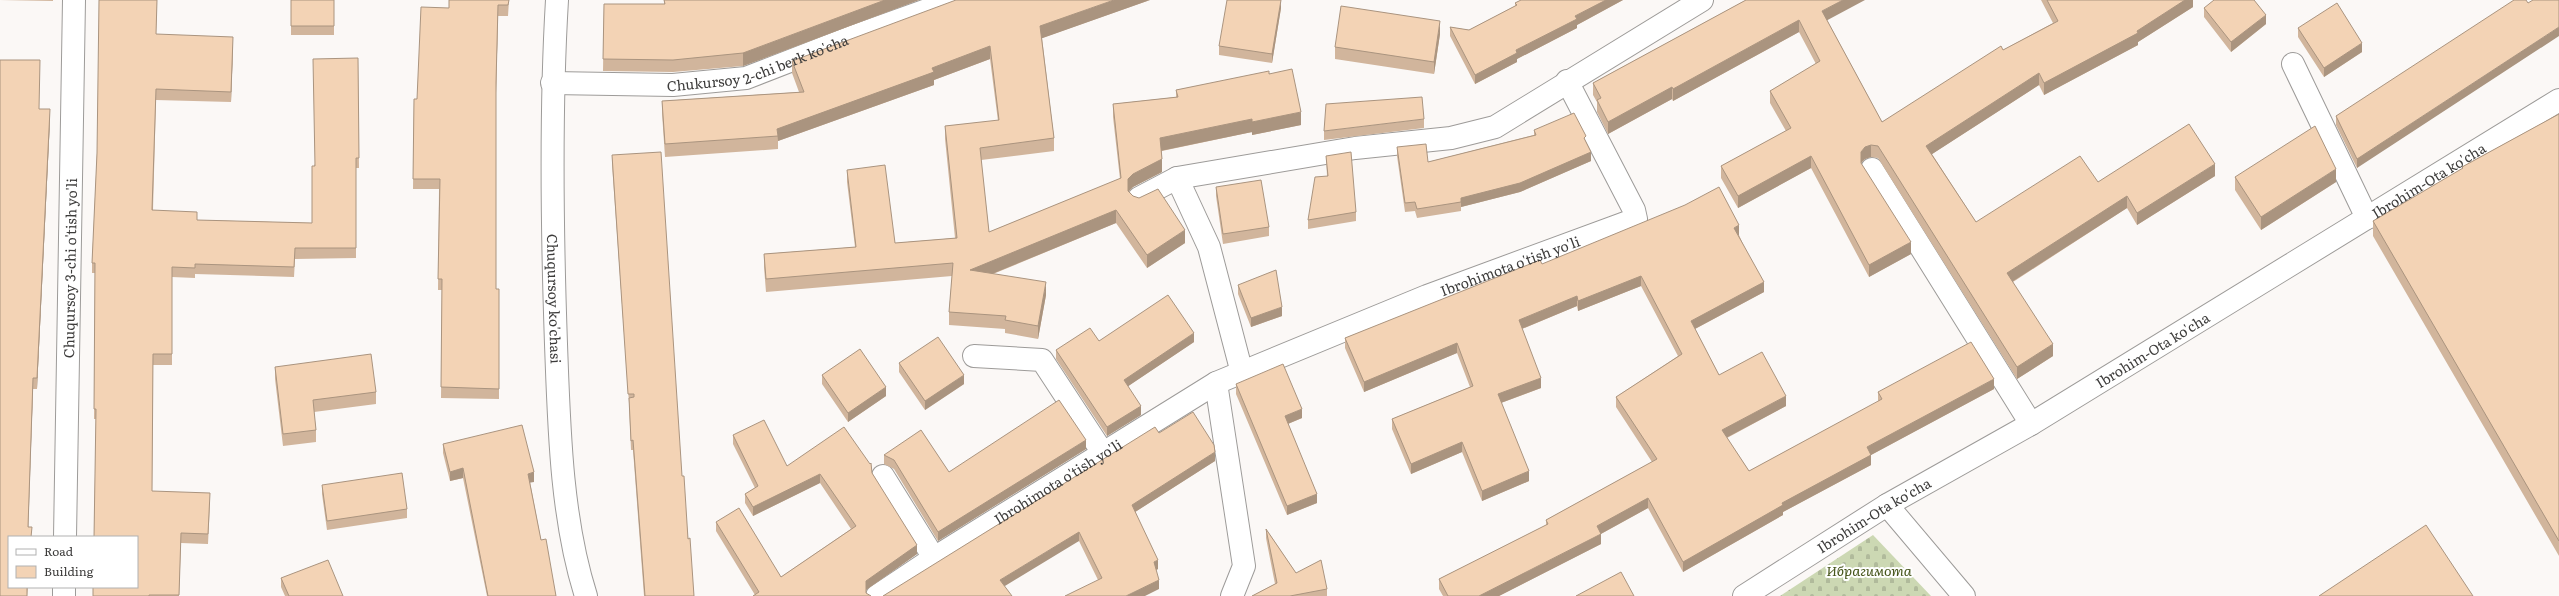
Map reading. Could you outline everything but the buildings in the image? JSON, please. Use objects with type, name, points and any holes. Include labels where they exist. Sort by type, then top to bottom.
[{"type":"street","name":"Chuqursoy 3-chi o'tish yo'li","points":[[65,536],[74,0]]},
{"type":"street","name":"Chuqursoy ko'chasi","points":[[557,0],[552,83],[557,377],[565,483],[577,560],[586,596]]},
{"type":"street","name":"Chukursoy 2-chi berk ko'cha","points":[[552,83],[673,85],[746,78],[854,36],[955,0]]},
{"type":"street","points":[[1138,198],[1177,178],[1355,148],[1451,138],[1495,127],[1537,103],[1567,81],[1702,0]]},
{"type":"street","points":[[2293,64],[2367,218]]},
{"type":"street","name":"Ibrohimota o'tish yo'li","points":[[877,596],[934,558],[1216,383],[1427,296],[1636,219],[1634,210],[1567,81]]},
{"type":"street","name":"Ibrohim-Ota ko'cha","points":[[1744,596],[1887,505],[2031,424],[2559,100]]},
{"type":"street","points":[[1872,169],[2031,424]]},
{"type":"street","points":[[1177,178],[1209,247],[1242,373]]},
{"type":"street","points":[[974,356],[1042,360],[1103,453]]},
{"type":"street","points":[[1216,383],[1244,566],[1232,596]]},
{"type":"street","points":[[883,476],[934,558]]},
{"type":"street","points":[[1887,505],[1964,596]]},
{"type":"green space","name":"Ибрагимота","points":[[1873,535],[1931,596],[1780,596]]}]
